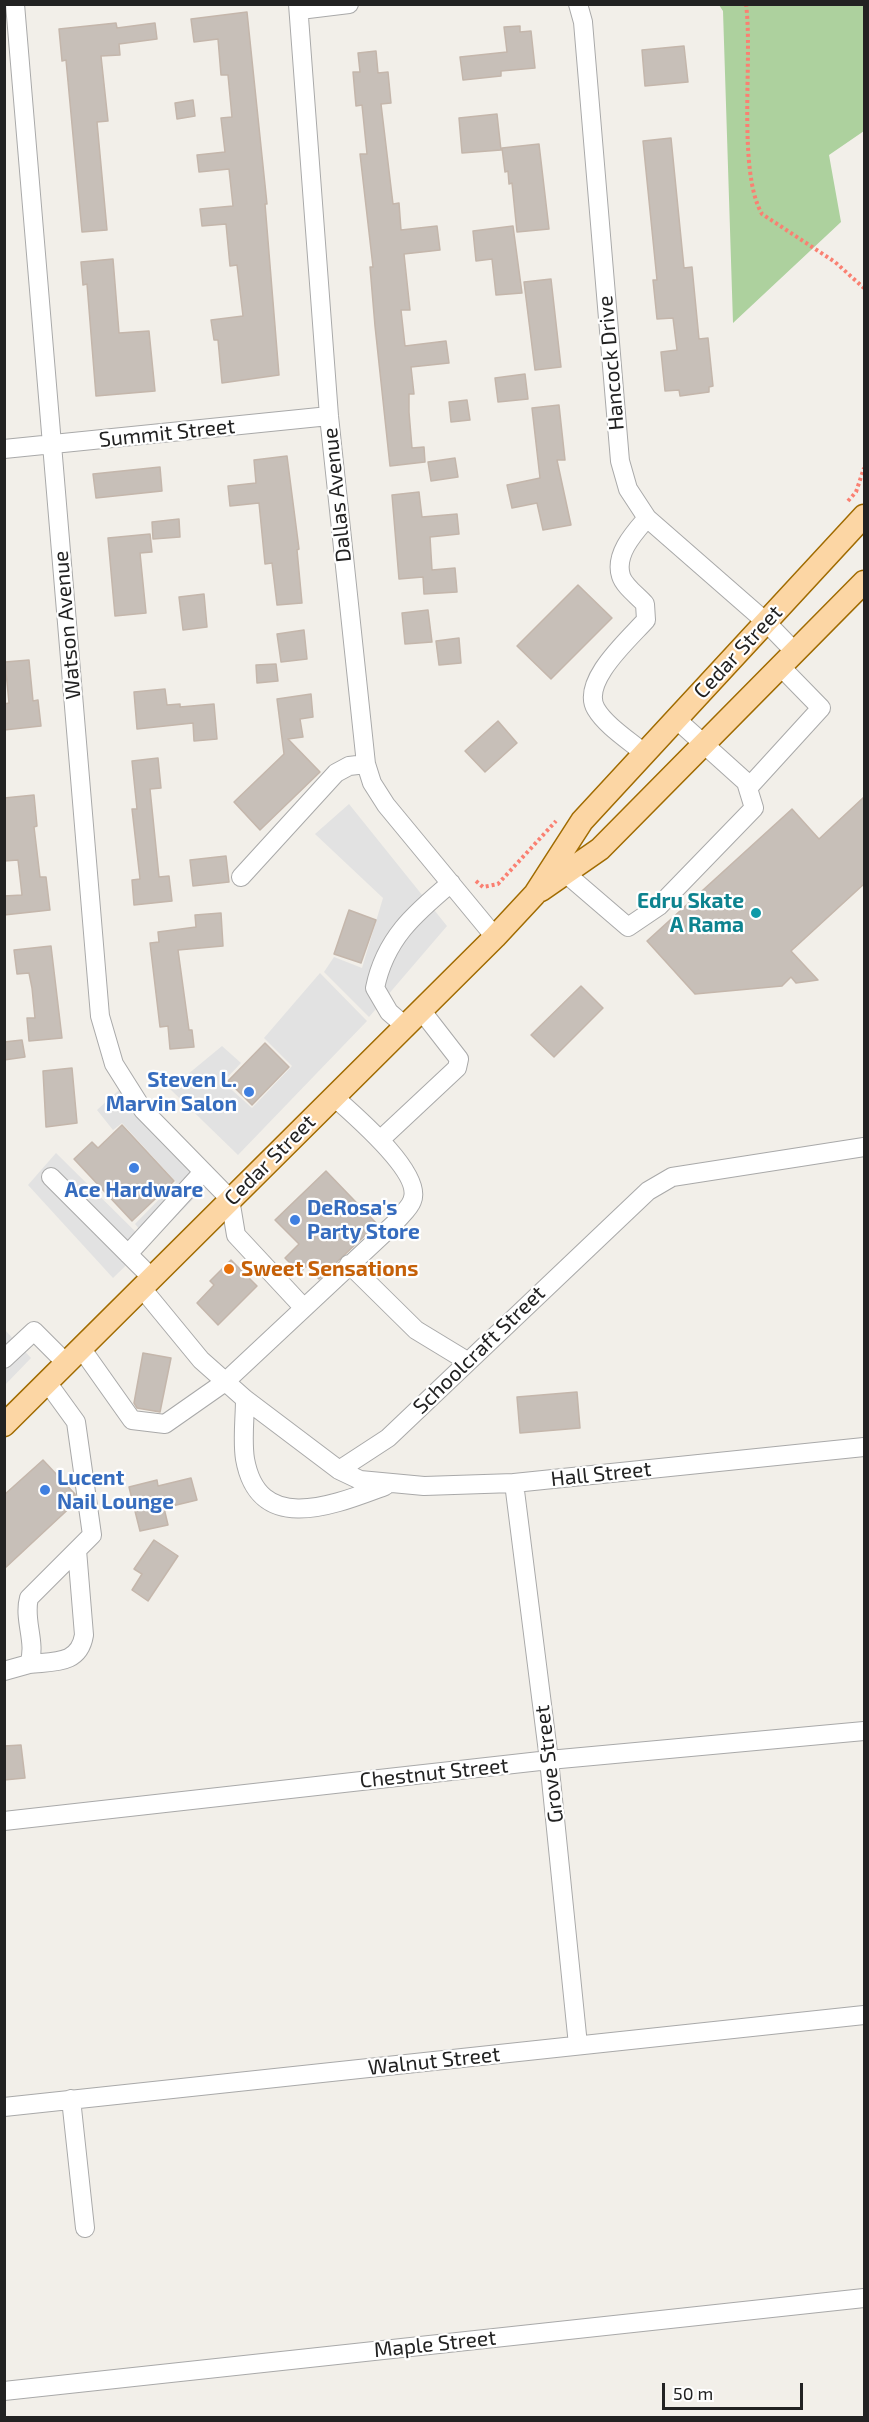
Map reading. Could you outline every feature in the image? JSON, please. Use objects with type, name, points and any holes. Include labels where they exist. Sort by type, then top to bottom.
[{"type":"main road","name":"Cedar Street","points":[[4,1425],[495,937],[559,868],[582,821],[864,516]]},
{"type":"main road","name":"Cedar Street","points":[[559,868],[600,849],[864,582]]},
{"type":"street","name":"Watson Avenue","points":[[15,4],[100,1016],[114,1064],[143,1110],[230,1199]]},
{"type":"street","points":[[299,7],[349,4]]},
{"type":"street","name":"Hancock Drive","points":[[578,4],[583,22],[620,461],[628,489],[647,518],[766,622],[787,659],[821,708],[748,788]]},
{"type":"street","name":"Dallas Avenue","points":[[299,7],[329,417],[366,764],[372,783],[386,805],[495,937]]},
{"type":"street","name":"Summit Street","points":[[4,449],[329,417]]},
{"type":"street","points":[[645,754],[597,712],[593,693],[607,665],[646,620],[645,604],[621,576],[620,564],[628,540],[647,518]]},
{"type":"street","points":[[559,868],[628,927],[659,906],[754,808],[746,782],[676,720]]},
{"type":"street","points":[[241,878],[336,773],[349,766],[366,764]]},
{"type":"street","points":[[405,1026],[389,1012],[375,988],[380,963],[408,920],[451,883]]},
{"type":"street","points":[[380,1140],[457,1068],[459,1059],[421,1010]]},
{"type":"street","points":[[4,1359],[12,1343],[33,1331],[74,1355],[132,1420],[165,1424],[225,1382],[395,1223],[412,1201],[413,1185],[380,1140],[334,1096]]},
{"type":"street","name":"Schoolcraft Street","points":[[339,1470],[388,1438],[622,1212],[648,1191],[672,1177],[864,1147]]},
{"type":"street","points":[[128,1254],[203,1172]]},
{"type":"street","points":[[51,1177],[128,1254],[201,1360],[245,1399],[339,1470]]},
{"type":"street","points":[[230,1199],[236,1235],[303,1307]]},
{"type":"street","points":[[349,1264],[416,1330],[467,1361]]},
{"type":"street","points":[[29,1664],[32,1655],[26,1608],[29,1598],[92,1535],[76,1422],[47,1382]]},
{"type":"street","points":[[245,1399],[245,1459],[254,1485],[273,1505],[299,1509],[331,1505],[389,1484]]},
{"type":"street","name":"Hall Street","points":[[339,1470],[360,1480],[389,1484],[424,1486],[514,1483],[864,1448]]},
{"type":"street","name":"Grove Street","points":[[514,1483],[549,1760],[578,2045]]},
{"type":"street","points":[[4,1671],[29,1664],[65,1659],[75,1656],[82,1648],[84,1635],[77,1550]]},
{"type":"street","name":"Chestnut Street","points":[[4,1821],[549,1760],[864,1731]]},
{"type":"street","name":"Walnut Street","points":[[4,2107],[864,2015]]},
{"type":"street","points":[[71,2100],[85,2228]]},
{"type":"street","name":"Maple Street","points":[[4,2391],[864,2298]]},
{"type":"path","points":[[746,4],[750,168],[756,204],[762,214],[835,262],[864,288]]},
{"type":"green space","points":[[719,5],[864,5],[864,131],[829,155],[841,222],[733,323],[723,11]]},
{"type":"shaded area","points":[[349,804],[447,926],[369,1017],[324,972],[334,957],[362,968],[383,898],[315,834]]},
{"type":"shaded area","points":[[320,973],[367,1021],[238,1155],[170,1089],[222,1046],[241,1063],[223,1082],[252,1108],[292,1066],[264,1038]]},
{"type":"shaded area","points":[[120,1089],[205,1187],[151,1242],[135,1224],[176,1182],[122,1123],[113,1130],[97,1110]]},
{"type":"shaded area","points":[[56,1153],[148,1244],[113,1278],[28,1185]]},
{"type":"shaded area","points":[[5,1330],[31,1358],[5,1385]]},
{"type":"building","points":[[247,12],[267,204],[265,204],[279,375],[222,383],[218,340],[214,340],[211,320],[243,316],[237,265],[230,266],[226,224],[202,226],[200,209],[233,206],[229,169],[199,172],[197,155],[225,152],[221,118],[232,117],[228,75],[221,75],[218,39],[194,42],[191,19]]},
{"type":"building","points":[[116,23],[117,28],[155,23],[157,39],[119,44],[120,55],[101,56],[108,121],[97,122],[107,230],[82,232],[66,60],[62,61],[59,29]]},
{"type":"building","points":[[520,26],[520,32],[531,31],[535,68],[501,71],[501,76],[463,80],[460,57],[507,52],[504,27]]},
{"type":"building","points":[[684,46],[688,82],[645,86],[642,50]]},
{"type":"building","points":[[376,51],[378,73],[388,72],[391,103],[381,104],[393,204],[399,203],[401,230],[437,226],[440,250],[404,254],[410,310],[401,310],[405,346],[446,341],[449,363],[411,367],[414,394],[409,394],[412,448],[424,447],[425,462],[390,466],[375,326],[370,267],[373,267],[360,154],[367,154],[362,105],[356,106],[353,72],[360,72],[358,53]]},
{"type":"building","points":[[193,100],[195,116],[177,119],[175,103]]},
{"type":"building","points":[[497,114],[501,150],[462,153],[459,118]]},
{"type":"building","points":[[671,138],[684,268],[692,267],[699,339],[708,338],[713,386],[709,387],[709,392],[680,396],[679,390],[665,391],[661,352],[677,350],[673,318],[657,319],[653,280],[657,280],[643,141]]},
{"type":"building","points":[[539,144],[549,229],[517,232],[512,183],[509,184],[508,171],[505,172],[502,148]]},
{"type":"building","points":[[513,226],[522,293],[496,295],[492,259],[476,261],[473,231]]},
{"type":"building","points":[[113,259],[119,333],[149,331],[155,391],[96,396],[87,284],[83,285],[81,262]]},
{"type":"building","points":[[551,279],[561,367],[535,370],[524,282]]},
{"type":"building","points":[[525,374],[528,399],[498,402],[495,378]]},
{"type":"building","points":[[467,400],[470,420],[451,422],[449,402]]},
{"type":"building","points":[[559,405],[565,460],[557,460],[571,525],[543,530],[537,503],[512,508],[507,485],[540,478],[532,408]]},
{"type":"building","points":[[287,456],[299,549],[297,550],[302,603],[277,605],[272,563],[265,564],[259,503],[230,506],[228,486],[256,483],[254,460]]},
{"type":"building","points":[[455,458],[458,477],[431,481],[428,462]]},
{"type":"building","points":[[160,467],[162,491],[96,498],[93,474]]},
{"type":"building","points":[[419,492],[422,517],[457,514],[459,534],[430,537],[432,570],[455,568],[457,592],[424,594],[423,577],[399,579],[392,495]]},
{"type":"building","points":[[179,519],[180,537],[153,539],[152,522]]},
{"type":"building","points":[[150,534],[152,552],[140,553],[146,613],[115,616],[108,538]]},
{"type":"building","points":[[578,585],[612,618],[551,679],[517,646]]},
{"type":"building","points":[[204,594],[207,627],[183,630],[179,597]]},
{"type":"building","points":[[428,610],[432,642],[405,644],[402,613]]},
{"type":"building","points":[[304,630],[307,659],[281,662],[277,634]]},
{"type":"building","points":[[459,638],[461,663],[439,665],[436,641]]},
{"type":"building","points":[[29,660],[33,701],[38,700],[41,726],[4,730],[4,704],[9,703],[5,662]]},
{"type":"building","points":[[276,664],[278,681],[257,683],[256,665]]},
{"type":"building","points":[[165,689],[167,705],[180,704],[180,707],[214,704],[217,739],[194,741],[193,723],[137,729],[134,692]]},
{"type":"building","points":[[311,694],[313,717],[300,719],[303,737],[288,739],[320,772],[260,830],[234,802],[284,754],[277,699]]},
{"type":"building","points":[[498,721],[517,743],[485,772],[465,751]]},
{"type":"building","points":[[158,758],[161,788],[150,789],[159,877],[169,876],[172,901],[134,905],[132,880],[140,879],[132,809],[137,809],[132,761]]},
{"type":"building","points":[[34,795],[37,826],[34,827],[40,877],[46,877],[50,910],[4,915],[4,896],[22,895],[18,860],[4,861],[4,798]]},
{"type":"building","name":"Edru Skate A Rama","points":[[864,797],[864,884],[791,951],[818,980],[796,983],[791,977],[782,986],[695,994],[647,941],[792,809],[819,839]]},
{"type":"building","points":[[226,856],[229,882],[193,886],[190,860]]},
{"type":"building","points":[[349,910],[376,920],[361,963],[334,954]]},
{"type":"building","points":[[221,913],[223,946],[178,950],[189,1030],[192,1030],[194,1047],[170,1049],[168,1026],[160,1027],[150,943],[159,942],[158,932],[196,927],[195,915]]},
{"type":"building","points":[[51,946],[62,1038],[29,1041],[27,1018],[35,1018],[32,988],[29,973],[17,974],[14,950]]},
{"type":"building","points":[[581,986],[603,1008],[554,1057],[531,1035]]},
{"type":"building","points":[[22,1040],[25,1057],[4,1060],[4,1042]]},
{"type":"building","points":[[265,1043],[289,1067],[252,1105],[228,1081]]},
{"type":"building","points":[[72,1068],[77,1123],[46,1127],[43,1071]]},
{"type":"building","points":[[122,1125],[174,1181],[132,1221],[74,1159],[92,1142],[98,1148]]},
{"type":"building","points":[[326,1171],[377,1224],[319,1279],[306,1266],[300,1273],[285,1258],[299,1244],[275,1220]]},
{"type":"building","points":[[231,1260],[257,1286],[218,1325],[197,1303],[214,1285],[210,1281]]},
{"type":"building","points":[[143,1353],[171,1358],[160,1412],[137,1408],[134,1403]]},
{"type":"building","points":[[577,1392],[580,1428],[520,1433],[517,1397]]},
{"type":"building","points":[[43,1460],[75,1494],[76,1502],[4,1569],[4,1495]]},
{"type":"building","points":[[191,1478],[197,1500],[164,1508],[168,1525],[140,1531],[129,1487],[157,1480],[158,1486]]},
{"type":"building","points":[[154,1540],[178,1556],[148,1601],[132,1590],[142,1574],[134,1569]]},
{"type":"building","points":[[21,1745],[25,1778],[4,1780],[4,1746]]},
{"type":"place","name":"Edru Skate A Rama","points":[[756,913]]},
{"type":"place","name":"Steven L. Marvin Salon","points":[[249,1092]]},
{"type":"place","name":"Ace Hardware","points":[[134,1168]]},
{"type":"place","name":"DeRosa's Party Store","points":[[295,1220]]},
{"type":"place","name":"Sweet Sensations","points":[[229,1269]]},
{"type":"place","name":"Lucent Nail Lounge","points":[[45,1490]]}]
